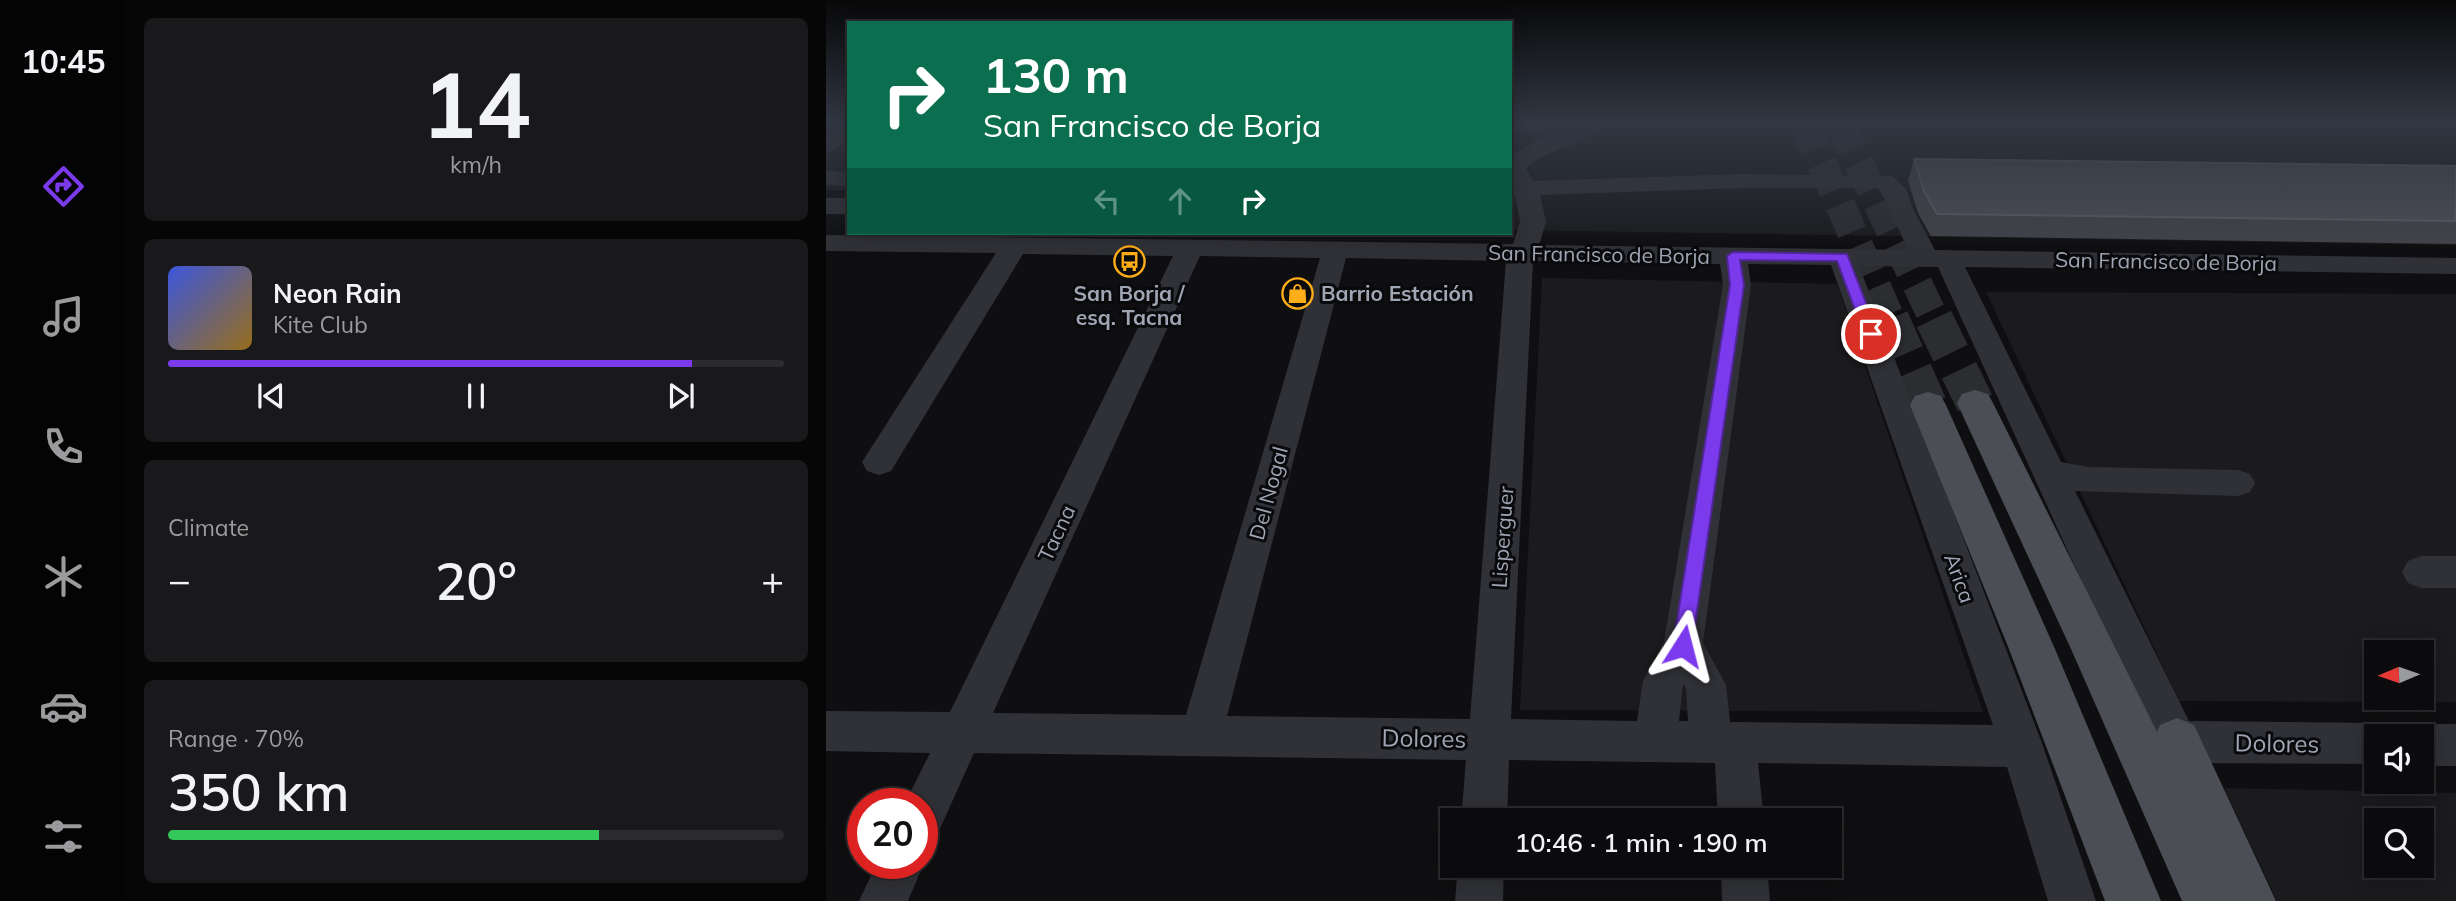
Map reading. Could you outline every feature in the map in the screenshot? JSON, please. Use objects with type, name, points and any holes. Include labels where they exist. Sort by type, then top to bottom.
[{"type":"main road","points":[[1975,403],[2210,901]]},
{"type":"main road","name":"Arica","points":[[1928,405],[2032,649],[2133,901]]},
{"type":"main road","points":[[2177,742],[2248,901]]},
{"type":"street","points":[[1517,164],[1514,168],[1519,189],[1534,226],[1530,242],[1520,253]]},
{"type":"street","points":[[826,178],[847,179]]},
{"type":"street","points":[[1519,189],[1742,181],[1883,181],[1894,188],[1901,211],[1937,258],[2049,473],[2177,742]]},
{"type":"street","points":[[826,206],[847,206]]},
{"type":"street","points":[[1068,235],[1088,247]]},
{"type":"street","name":"San Francisco de Borja","points":[[827,245],[2456,266]]},
{"type":"street","points":[[879,461],[1014,246]]},
{"type":"street","name":"Tacna","points":[[936,788],[1190,249]]},
{"type":"street","name":"Del Nogal","points":[[1201,735],[1335,251]]},
{"type":"street","name":"Lisperguer","points":[[1485,808],[1520,253]]},
{"type":"street","points":[[1655,740],[1663,681],[1683,646],[1737,285],[1733,256]]},
{"type":"street","name":"Arica","points":[[1842,257],[2022,746],[2073,901]]},
{"type":"street","points":[[2049,473],[2088,480],[2238,483]]},
{"type":"street","points":[[1683,646],[1706,685],[1723,741],[1738,808]]},
{"type":"street","name":"Dolores","points":[[826,731],[2022,746]]},
{"type":"street","name":"Dolores","points":[[2177,742],[2364,744]]},
{"type":"street","points":[[2434,745],[2456,746]]},
{"type":"street","points":[[1479,901],[1480,878]]},
{"type":"street","points":[[1745,878],[1746,901]]},
{"type":"street","points":[[883,901],[893,879]]},
{"type":"shaded area","points":[[826,164],[847,164],[847,190],[826,190]]},
{"type":"shaded area","points":[[1512,164],[2456,164],[2456,245],[1512,230]]},
{"type":"shaded area","points":[[1542,278],[1837,284],[1983,712],[1520,710]]},
{"type":"shaded area","points":[[1986,292],[2456,294],[2456,702],[2434,702],[2434,640],[2364,640],[2364,702],[2179,701]]},
{"type":"shaded area","points":[[2224,788],[2364,791],[2364,794],[2456,793],[2456,901],[2277,901]]},
{"type":"building","points":[[1916,164],[2456,166],[2456,221],[1937,214],[1924,191]]},
{"type":"tunnel","points":[[1822,164],[1891,321]]},
{"type":"tunnel","points":[[1859,164],[1935,321]]},
{"type":"tunnel","points":[[1890,319],[1928,405]]},
{"type":"tunnel","points":[[1934,319],[1975,403]]},
{"type":"place","name":"San Borja / esq. Tacna","points":[[1129,261]]},
{"type":"place","name":"Barrio Estación","points":[[1298,293]]},
{"type":"route","points":[[1683,646],[1737,285],[1733,256],[1842,257],[1871,334]]}]
